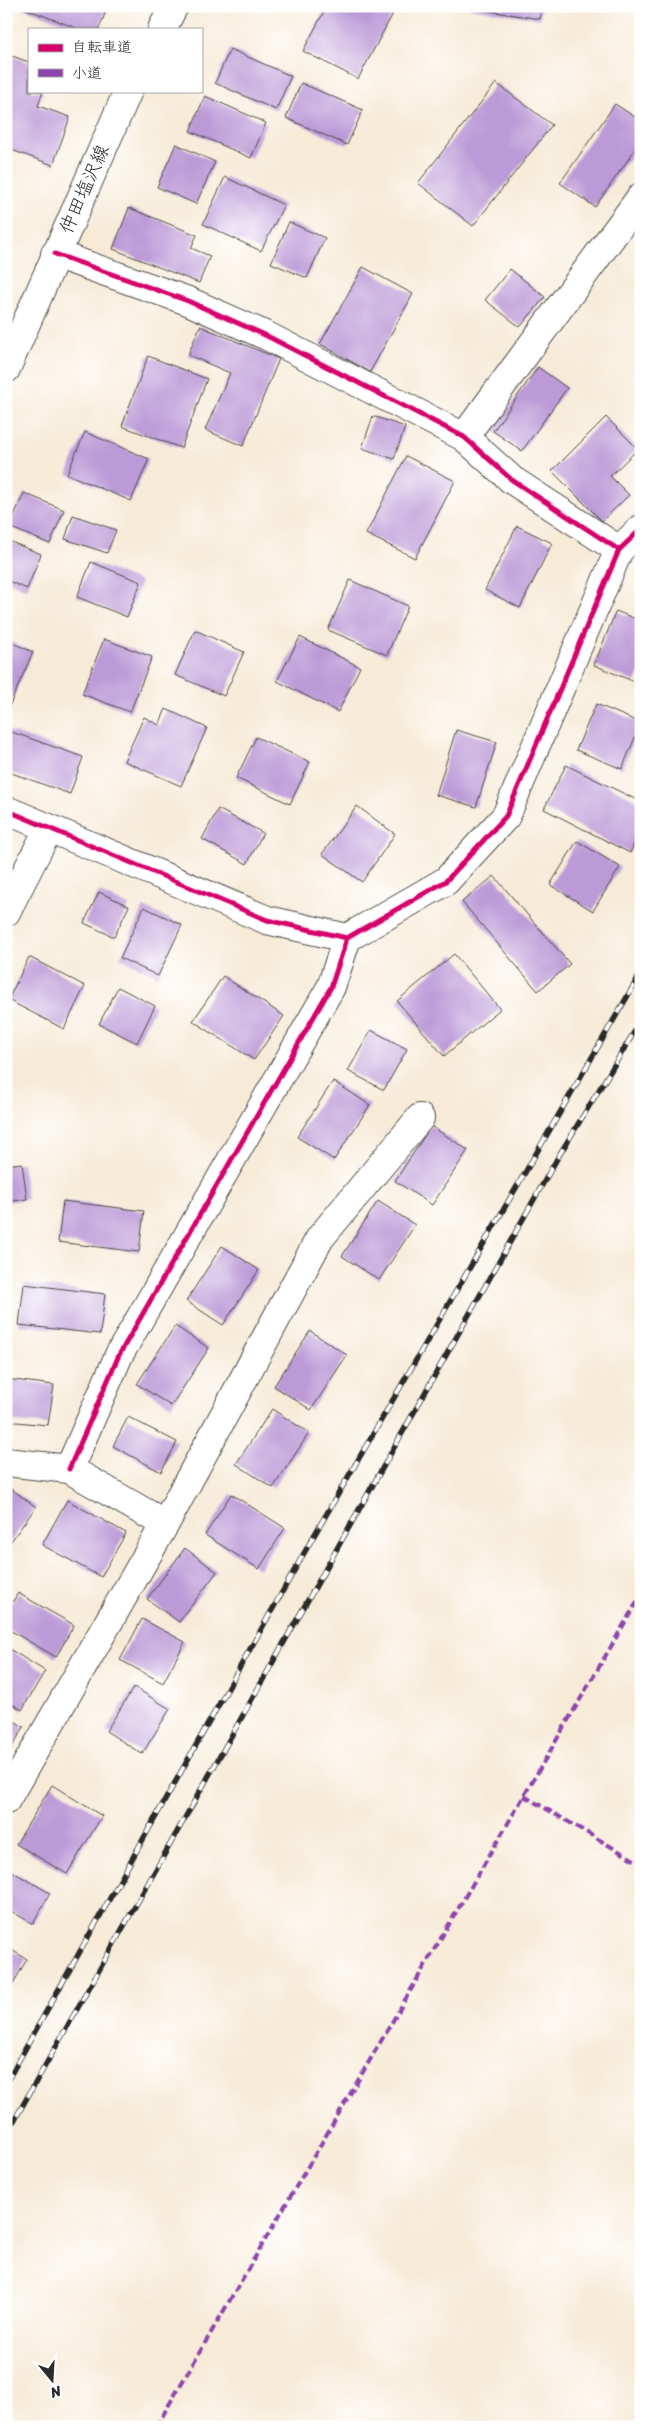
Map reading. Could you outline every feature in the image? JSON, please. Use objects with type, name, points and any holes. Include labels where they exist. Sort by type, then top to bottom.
[{"type":"street","points":[[163,28],[174,6]]},
{"type":"street","name":"仲田塩沢線","points":[[6,369],[128,92]]},
{"type":"street","points":[[464,436],[641,198]]},
{"type":"street","points":[[55,254],[188,300],[267,336],[464,436],[512,480],[619,550]]},
{"type":"street","points":[[70,1469],[119,1355],[331,987],[348,938],[446,881],[506,816],[619,550],[641,529]]},
{"type":"street","points":[[6,810],[267,920],[348,938]]},
{"type":"street","points":[[6,912],[49,828]]},
{"type":"street","points":[[6,1800],[165,1524],[320,1238],[420,1118]]},
{"type":"street","points":[[6,1462],[70,1469],[165,1524]]},
{"type":"building","points":[[18,6],[108,6],[99,28],[76,28]]},
{"type":"building","points":[[327,6],[397,6],[358,79],[303,51]]},
{"type":"building","points":[[470,6],[542,6],[540,19],[470,8]]},
{"type":"building","points":[[230,49],[291,76],[276,110],[215,83]]},
{"type":"building","points":[[6,54],[28,62],[28,92],[43,92],[38,106],[70,117],[53,165],[6,148]]},
{"type":"building","points":[[301,83],[363,110],[347,145],[286,118]]},
{"type":"building","points":[[496,83],[552,125],[473,226],[418,183]]},
{"type":"building","points":[[205,96],[266,123],[251,158],[190,131]]},
{"type":"building","points":[[615,104],[641,121],[641,141],[595,207],[560,183]]},
{"type":"building","points":[[176,144],[215,162],[196,204],[157,187]]},
{"type":"building","points":[[225,177],[284,205],[261,251],[203,224]]},
{"type":"building","points":[[129,208],[197,235],[191,248],[210,256],[199,283],[113,249]]},
{"type":"building","points":[[289,222],[325,238],[307,278],[271,263]]},
{"type":"building","points":[[363,267],[413,294],[370,372],[320,344]]},
{"type":"building","points":[[510,269],[545,297],[520,327],[485,300]]},
{"type":"building","points":[[200,326],[279,359],[243,446],[205,430],[230,373],[188,355]]},
{"type":"building","points":[[148,356],[207,379],[181,448],[122,426]]},
{"type":"building","points":[[538,367],[567,388],[522,451],[493,431]]},
{"type":"building","points":[[373,416],[405,427],[394,459],[362,448]]},
{"type":"building","points":[[606,417],[638,449],[610,476],[629,495],[602,521],[552,471]]},
{"type":"building","points":[[85,432],[149,459],[131,501],[67,474]]},
{"type":"building","points":[[406,456],[455,481],[415,558],[366,534]]},
{"type":"building","points":[[24,493],[64,510],[50,544],[9,527]]},
{"type":"building","points":[[73,515],[116,530],[107,553],[65,539]]},
{"type":"building","points":[[517,526],[552,543],[520,608],[485,590]]},
{"type":"building","points":[[6,540],[41,554],[27,589],[6,580]]},
{"type":"building","points":[[91,562],[141,582],[127,617],[77,597]]},
{"type":"building","points":[[350,580],[408,606],[387,655],[328,630]]},
{"type":"building","points":[[616,611],[641,621],[641,669],[635,682],[594,665]]},
{"type":"building","points":[[195,630],[244,652],[224,696],[175,675]]},
{"type":"building","points":[[300,637],[360,667],[338,712],[277,681]]},
{"type":"building","points":[[104,639],[152,657],[130,712],[82,694]]},
{"type":"building","points":[[6,640],[33,652],[6,714]]},
{"type":"building","points":[[596,704],[641,723],[622,769],[576,750]]},
{"type":"building","points":[[166,709],[207,728],[181,786],[124,761],[144,717],[159,725]]},
{"type":"building","points":[[6,730],[83,757],[70,794],[6,771]]},
{"type":"building","points":[[456,730],[497,742],[476,807],[436,795]]},
{"type":"building","points":[[256,737],[310,762],[290,804],[236,778]]},
{"type":"building","points":[[566,765],[641,802],[641,830],[630,853],[544,809]]},
{"type":"building","points":[[357,806],[395,834],[362,882],[322,854]]},
{"type":"building","points":[[218,809],[263,833],[247,864],[202,839]]},
{"type":"building","points":[[577,841],[620,867],[593,911],[550,885]]},
{"type":"building","points":[[494,876],[570,964],[538,991],[462,902]]},
{"type":"building","points":[[99,892],[129,906],[114,937],[84,923]]},
{"type":"building","points":[[144,907],[182,925],[158,976],[120,958]]},
{"type":"building","points":[[454,954],[500,1009],[444,1056],[397,1001]]},
{"type":"building","points":[[29,957],[85,986],[64,1029],[8,1000]]},
{"type":"building","points":[[223,976],[284,1016],[254,1060],[193,1021]]},
{"type":"building","points":[[118,987],[155,1006],[137,1043],[99,1024]]},
{"type":"building","points":[[371,1030],[407,1049],[384,1090],[348,1071]]},
{"type":"building","points":[[333,1081],[370,1105],[334,1160],[297,1137]]},
{"type":"building","points":[[431,1126],[468,1150],[432,1205],[395,1181]]},
{"type":"building","points":[[22,1163],[27,1199],[6,1202],[6,1165]]},
{"type":"building","points":[[63,1201],[144,1211],[139,1252],[58,1242]]},
{"type":"building","points":[[378,1201],[415,1225],[379,1280],[342,1256]]},
{"type":"building","points":[[222,1246],[259,1270],[223,1325],[186,1301]]},
{"type":"building","points":[[24,1284],[105,1294],[100,1334],[19,1325]]},
{"type":"building","points":[[175,1326],[209,1348],[171,1406],[137,1384]]},
{"type":"building","points":[[310,1331],[347,1355],[311,1410],[274,1386]]},
{"type":"building","points":[[6,1379],[54,1385],[48,1425],[6,1421]]},
{"type":"building","points":[[272,1409],[309,1433],[273,1488],[236,1464]]},
{"type":"building","points":[[128,1417],[177,1442],[161,1472],[113,1446]]},
{"type":"building","points":[[6,1485],[36,1507],[6,1548]]},
{"type":"building","points":[[231,1494],[285,1528],[259,1569],[205,1535]]},
{"type":"building","points":[[67,1500],[126,1533],[101,1577],[42,1545]]},
{"type":"building","points":[[185,1548],[217,1572],[179,1622],[147,1599]]},
{"type":"building","points":[[18,1593],[74,1625],[56,1657],[6,1628],[6,1613]]},
{"type":"building","points":[[142,1619],[185,1642],[163,1683],[120,1660]]},
{"type":"building","points":[[6,1647],[45,1671],[22,1710],[6,1700]]},
{"type":"building","points":[[134,1687],[170,1709],[142,1754],[106,1731]]},
{"type":"building","points":[[6,1716],[24,1727],[6,1757]]},
{"type":"building","points":[[52,1785],[102,1816],[67,1874],[16,1844]]},
{"type":"building","points":[[6,1868],[50,1893],[33,1924],[6,1908]]},
{"type":"building","points":[[6,1947],[27,1959],[6,1996]]},
{"type":"railway","points":[[6,2083],[312,1539],[641,973]]},
{"type":"railway","points":[[6,2135],[558,1157],[641,1021]]},
{"type":"marked path","points":[[156,2427],[641,1595]]},
{"type":"marked path","points":[[524,1796],[641,1864]]},
{"type":"cycle path","points":[[55,254],[188,301],[267,336],[464,437],[512,480],[619,550]]},
{"type":"cycle path","points":[[69,1469],[119,1355],[331,987],[347,938],[446,881],[506,816],[619,550],[641,529]]},
{"type":"cycle path","points":[[6,810],[267,920],[347,938]]}]
